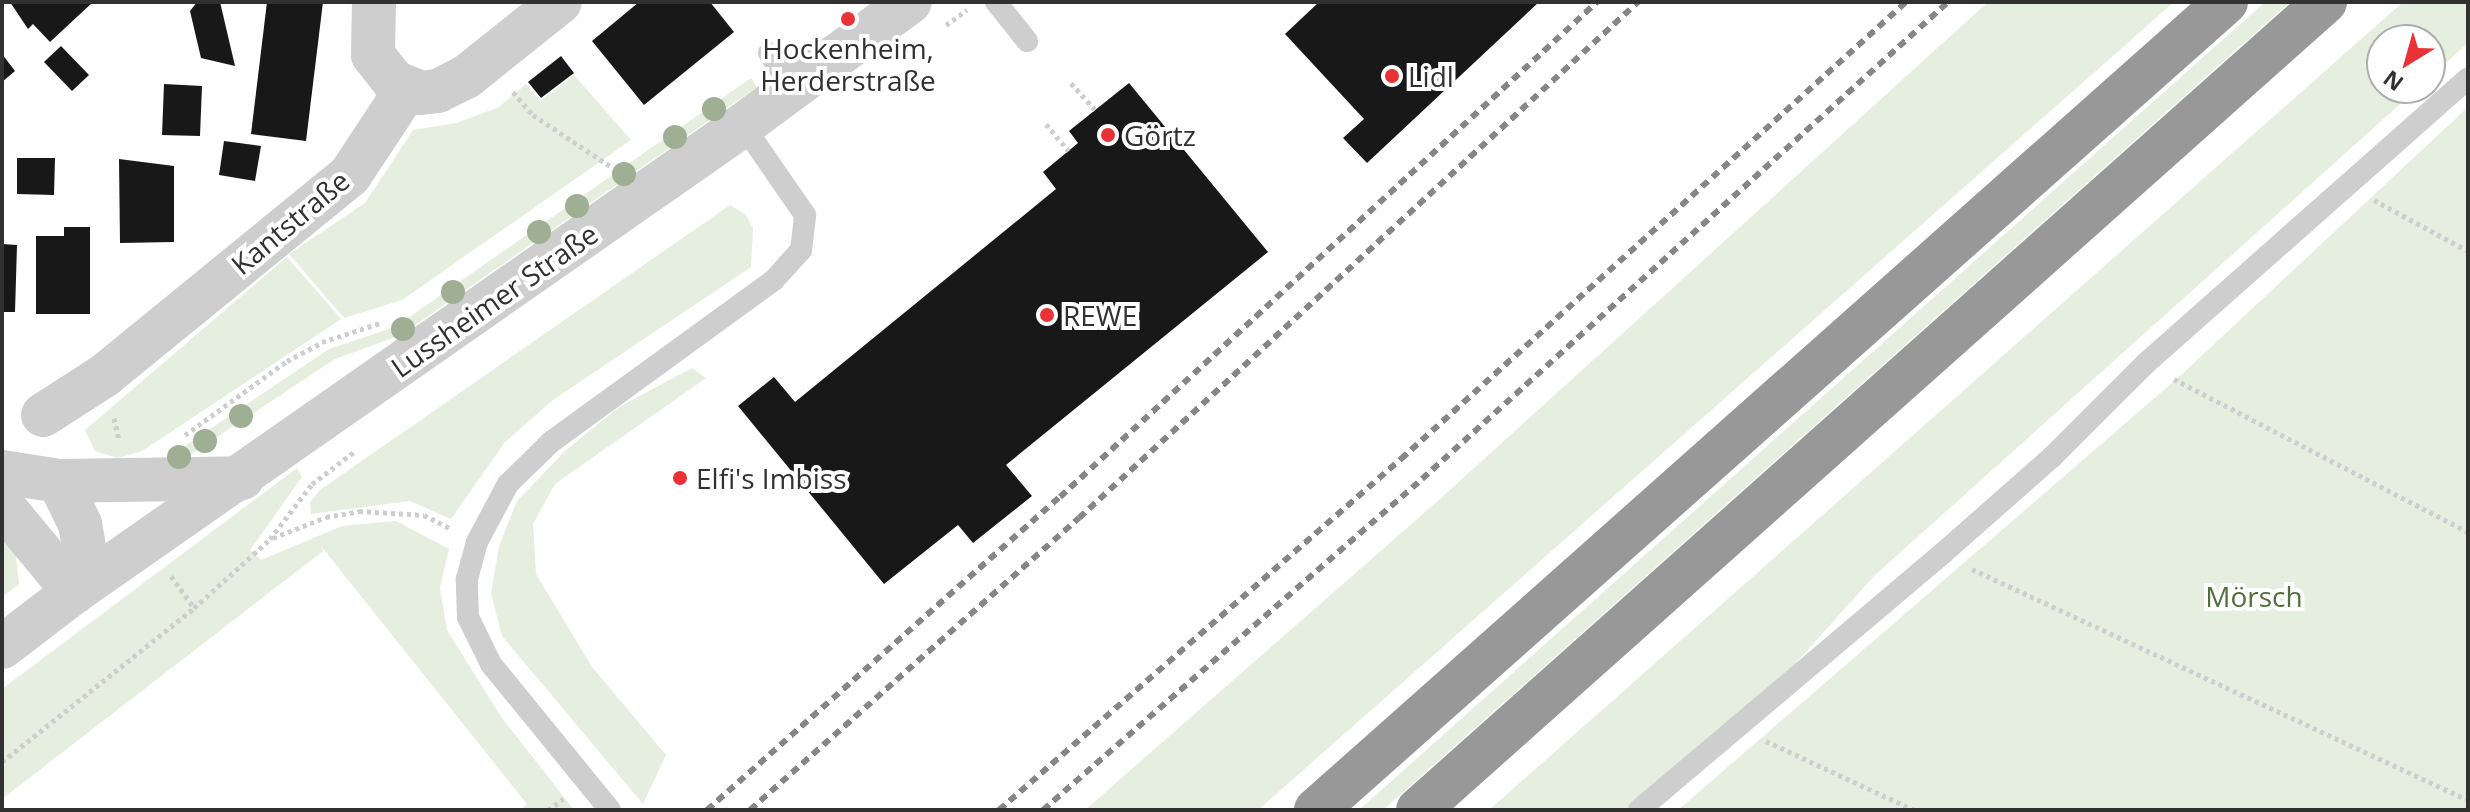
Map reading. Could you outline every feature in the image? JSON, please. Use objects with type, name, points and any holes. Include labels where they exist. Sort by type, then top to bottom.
[{"type":"highway","points":[[1316,810],[2226,2]]},
{"type":"highway","points":[[1418,810],[2325,2]]},
{"type":"street","points":[[374,2],[373,55],[406,90],[438,91],[487,60],[560,2]]},
{"type":"street","name":"Lussheimer Straße","points":[[2,647],[74,592],[242,478],[743,125],[910,2]]},
{"type":"street","name":"Kantstraße","points":[[43,415],[105,375],[350,175],[406,90]]},
{"type":"street","points":[[2,472],[59,481],[242,478]]},
{"type":"street","points":[[59,481],[80,524],[86,558],[74,592]]},
{"type":"street","points":[[2,505],[74,592]]},
{"type":"lane","points":[[996,2],[1027,41]]},
{"type":"lane","points":[[769,53],[793,89]]},
{"type":"lane","points":[[1639,810],[2052,457],[2145,364],[2468,78]]},
{"type":"lane","points":[[605,804],[491,664],[468,617],[467,579],[477,542],[508,484],[551,442],[773,281],[801,250],[805,215],[743,125]]},
{"type":"path","points":[[487,60],[533,115],[610,166]]},
{"type":"path","points":[[1071,83],[1095,110]]},
{"type":"path","points":[[1046,124],[1069,151]]},
{"type":"path","points":[[597,175],[619,159]]},
{"type":"path","points":[[2347,185],[2468,251]]},
{"type":"path","points":[[179,439],[287,361],[322,342],[389,320]]},
{"type":"path","points":[[2145,364],[2468,532]]},
{"type":"path","points":[[2,762],[194,608],[270,539],[312,484],[365,444]]},
{"type":"path","points":[[270,539],[326,517],[395,510],[424,515],[477,542]]},
{"type":"path","points":[[1942,554],[2468,800]]},
{"type":"path","points":[[167,570],[194,608]]},
{"type":"path","points":[[1736,727],[1914,810]]},
{"type":"path","points":[[548,810],[564,797]]},
{"type":"green space","points":[[1988,2],[2174,2],[1258,810],[1085,810],[1440,499]]},
{"type":"green space","points":[[2265,2],[2290,2],[1383,810],[1359,810]]},
{"type":"green space","points":[[2403,2],[2468,2],[2468,43],[2446,63],[2446,24],[2378,24]]},
{"type":"green space","points":[[2366,35],[2366,104],[2400,104],[1874,576],[1778,683],[1631,810],[1489,810]]},
{"type":"green space","points":[[574,75],[631,140],[402,300],[344,318],[289,254],[365,203],[413,130],[457,123],[499,107],[526,84],[540,101]]},
{"type":"green space","points":[[751,78],[757,87],[401,335],[335,359],[166,471],[161,462],[329,349],[395,327]]},
{"type":"green space","name":"Mörsch","points":[[2468,107],[2468,810],[1678,810],[2180,376]]},
{"type":"green space","points":[[730,205],[746,215],[753,228],[751,267],[553,400],[505,442],[451,519],[410,501],[311,514],[310,502],[320,490]]},
{"type":"green space","points":[[287,257],[341,319],[142,451],[118,458],[95,451],[85,430]]},
{"type":"green space","points":[[692,368],[706,378],[555,484],[533,524],[536,574],[592,667],[666,755],[643,804],[502,636],[491,594],[499,546],[517,501],[566,450],[619,407]]},
{"type":"green space","points":[[297,468],[302,477],[250,550],[261,560],[342,526],[396,521],[449,549],[440,588],[447,630],[502,718],[574,810],[521,810],[527,804],[321,546],[323,551],[2,799],[2,689]]},
{"type":"green space","points":[[2,526],[14,537],[19,584],[2,597]]},
{"type":"building","points":[[10,2],[93,2],[50,42],[33,24],[28,29]]},
{"type":"building","points":[[197,2],[220,2],[235,66],[201,58],[190,11]]},
{"type":"building","points":[[267,2],[323,2],[306,141],[251,134]]},
{"type":"building","points":[[639,2],[710,2],[734,32],[644,105],[592,41]]},
{"type":"building","name":"Lidl","points":[[1319,2],[1539,2],[1367,163],[1343,138],[1364,119],[1285,34]]},
{"type":"building","points":[[61,46],[89,75],[72,91],[44,62]]},
{"type":"building","points":[[2,54],[15,71],[2,82]]},
{"type":"building","points":[[561,56],[574,73],[541,98],[528,82]]},
{"type":"building","name":"REWE","points":[[1129,83],[1268,252],[1006,465],[1032,496],[973,543],[958,525],[884,584],[738,406],[774,377],[795,402],[1056,189],[1043,172],[1078,143],[1069,131]]},
{"type":"building","points":[[164,84],[202,86],[200,136],[162,135]]},
{"type":"building","points":[[224,141],[261,146],[255,181],[219,175]]},
{"type":"building","points":[[17,158],[55,158],[54,195],[17,194]]},
{"type":"building","points":[[119,159],[174,166],[174,242],[120,243]]},
{"type":"building","points":[[64,227],[90,227],[90,314],[36,314],[36,236],[64,236]]},
{"type":"building","points":[[2,244],[17,245],[15,312],[2,312]]},
{"type":"railway","points":[[707,810],[1060,497],[1597,2]]},
{"type":"railway","points":[[750,810],[1079,518],[1638,2]]},
{"type":"railway","points":[[999,810],[1401,459],[1906,2]]},
{"type":"railway","points":[[1043,810],[1422,479],[1948,2]]},
{"type":"place","name":"Hockenheim, Herderstraße","points":[[848,19]]},
{"type":"place","name":"Lidl","points":[[1392,76]]},
{"type":"place","name":"Görtz","points":[[1108,135]]},
{"type":"place","name":"REWE","points":[[1047,315]]},
{"type":"place","name":"Elfi's Imbiss","points":[[680,478]]}]
